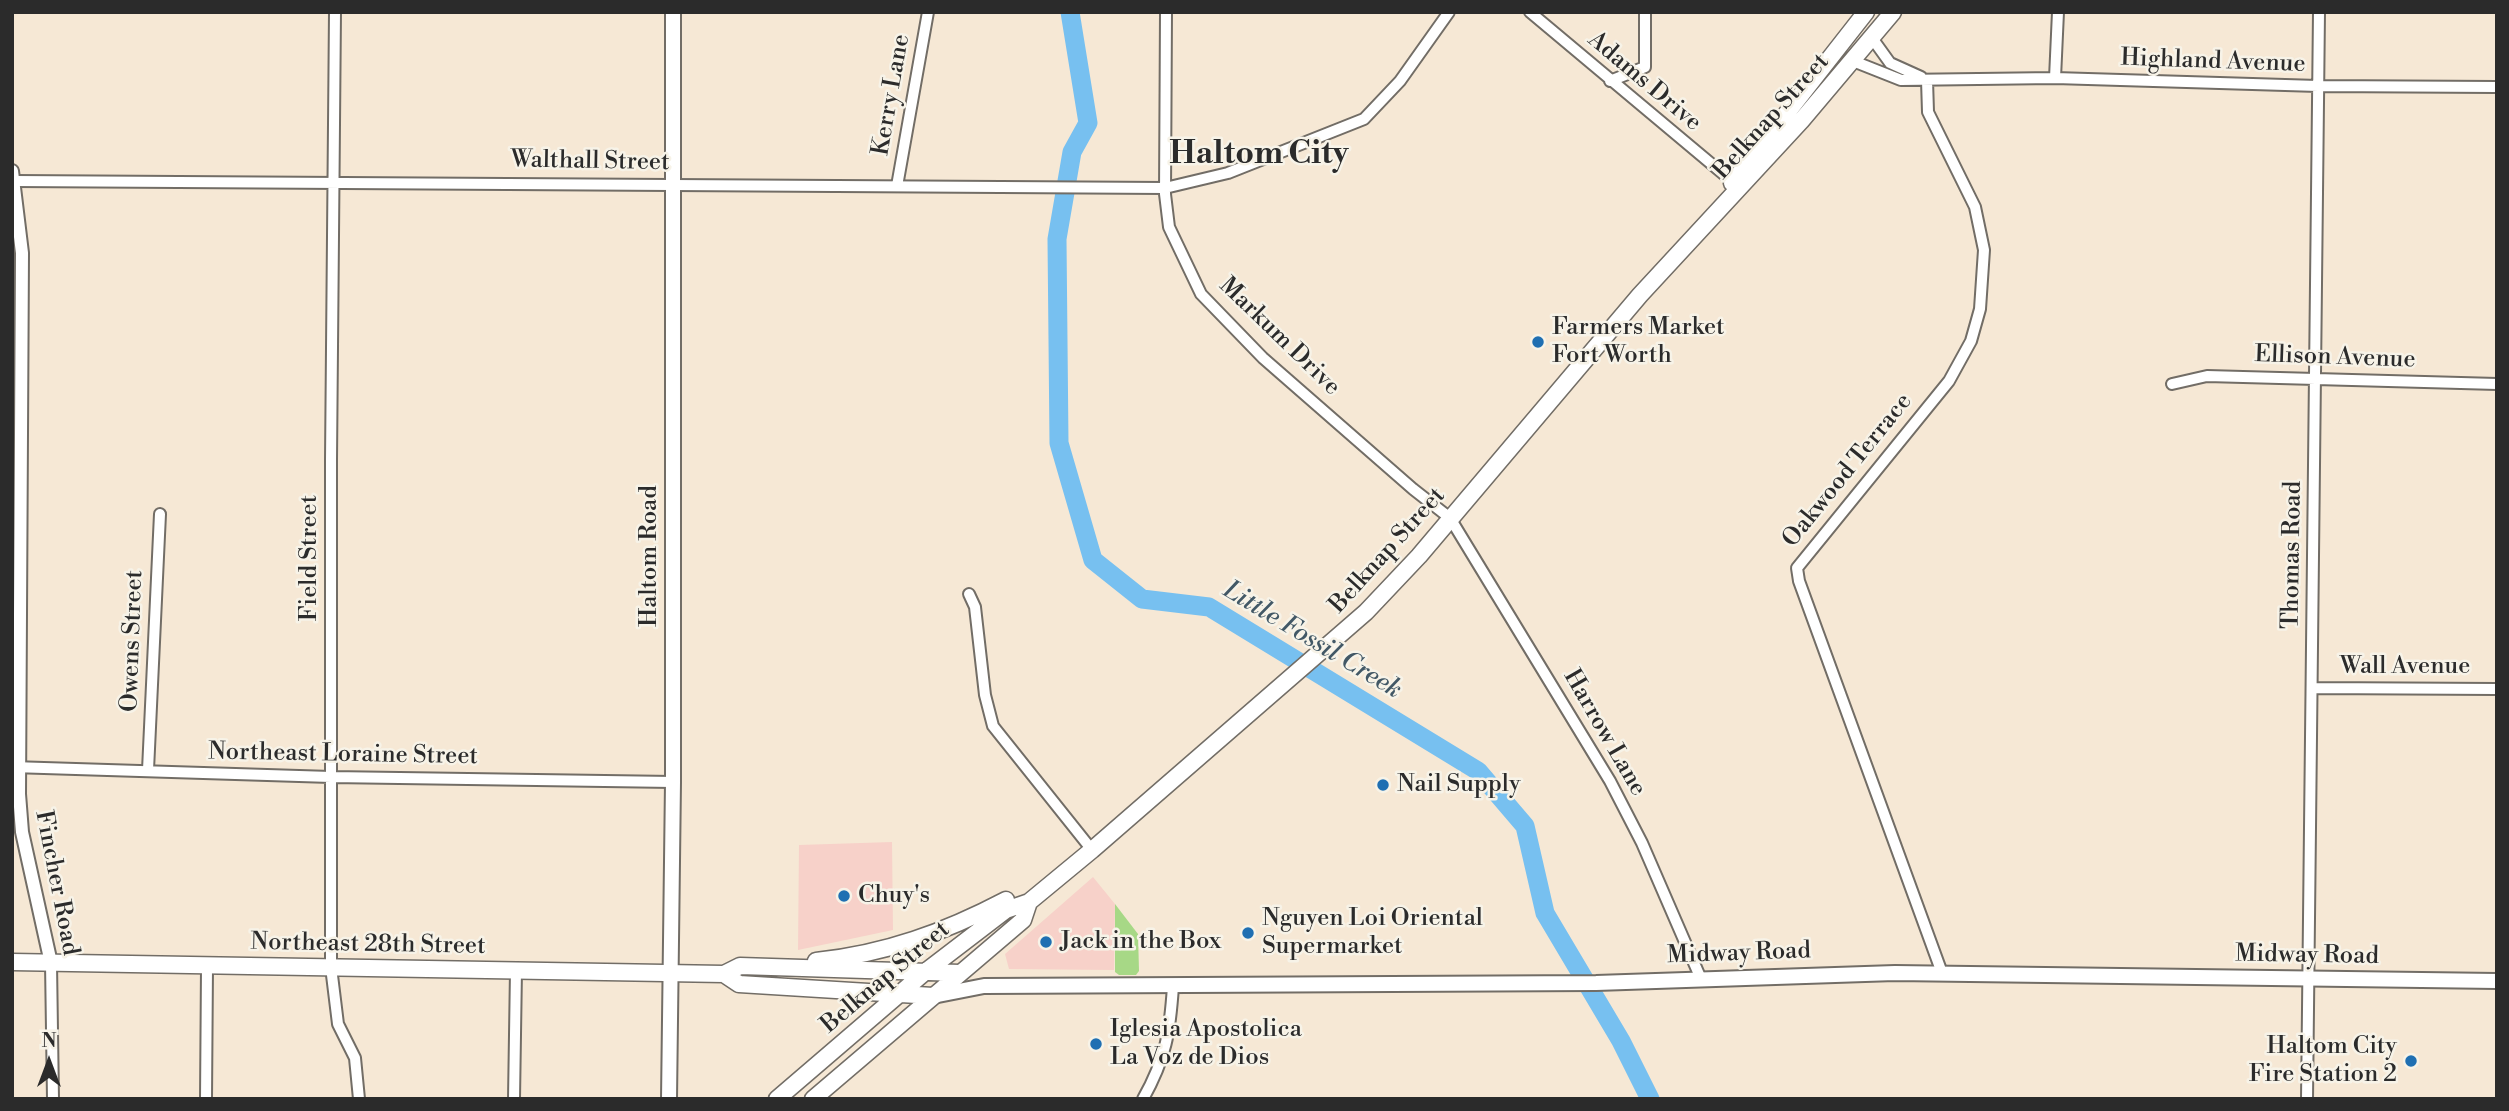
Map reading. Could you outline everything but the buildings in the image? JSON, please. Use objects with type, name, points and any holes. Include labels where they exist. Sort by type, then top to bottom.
[{"type":"main road","name":"Haltom Road","points":[[669,1099],[673,782],[673,12]]},
{"type":"main road","name":"Belknap Street","points":[[777,1099],[925,972],[1006,909],[1029,902],[1093,850],[1366,612],[1681,249],[1866,12]]},
{"type":"main road","name":"Belknap Street","points":[[1681,249],[1743,186],[1893,12]]},
{"type":"main road","points":[[757,967],[844,958],[904,944],[962,922],[1063,874]]},
{"type":"main road","name":"Belknap Street","points":[[813,1099],[1023,920],[1029,902]]},
{"type":"main road","name":"Northeast 28th Street","points":[[12,962],[207,967],[671,971],[724,974],[740,966],[960,973]]},
{"type":"main road","points":[[832,990],[834,970]]},
{"type":"main road","name":"Midway Road","points":[[960,973],[984,986]]},
{"type":"main road","name":"Midway Road","points":[[933,996],[984,986],[1557,983],[1942,973],[2497,981]]},
{"type":"main road","name":"Northeast 28th Street","points":[[724,974],[739,984],[933,996]]},
{"type":"main road","points":[[850,991],[872,1000],[872,1018]]},
{"type":"street","name":"Field Street","points":[[335,12],[331,967],[338,1024],[355,1058],[359,1099]]},
{"type":"street","name":"Kerry Lane","points":[[897,186],[928,12]]},
{"type":"street","name":"Markum Drive","points":[[1166,12],[1165,188],[1169,227],[1201,294],[1263,358],[1450,518]]},
{"type":"street","name":"Walthall Street","points":[[13,176],[334,184],[393,181],[1165,188],[1228,173],[1364,119],[1377,109],[1400,81],[1449,12]]},
{"type":"street","name":"Adams Drive","points":[[1530,12],[1732,182]]},
{"type":"street","points":[[1610,80],[1645,67],[1645,12]]},
{"type":"street","points":[[2055,78],[2058,12]]},
{"type":"street","name":"Thomas Road","points":[[2307,1099],[2306,978],[2319,12]]},
{"type":"street","points":[[1872,38],[1890,63],[1927,80]]},
{"type":"street","points":[[1853,61],[1901,80],[1927,80]]},
{"type":"street","name":"Highland Avenue","points":[[1927,80],[2055,78],[2318,86],[2497,87]]},
{"type":"street","name":"Oakwood Terrace","points":[[1927,80],[1928,113],[1975,207],[1984,250],[1980,309],[1971,341],[1949,381],[1797,568],[1799,581],[1847,719],[1942,973]]},
{"type":"street","name":"Fincher Road","points":[[13,176],[17,253],[15,767],[22,832],[51,963],[53,1099]]},
{"type":"street","name":"Ellison Avenue","points":[[2172,384],[2207,376],[2497,384]]},
{"type":"street","name":"Owens Street","points":[[148,770],[160,514]]},
{"type":"street","name":"Harrow Lane","points":[[1450,518],[1609,781],[1642,843],[1701,979]]},
{"type":"street","points":[[969,594],[975,607],[985,695],[993,726],[1093,850]]},
{"type":"street","name":"Wall Avenue","points":[[2312,688],[2497,689]]},
{"type":"street","name":"Northeast Loraine Street","points":[[15,767],[331,777],[673,782]]},
{"type":"street","points":[[206,1099],[207,967]]},
{"type":"street","points":[[514,1099],[516,970]]},
{"type":"street","points":[[1143,1099],[1161,1067],[1167,1045],[1173,986]]},
{"type":"shaded area","points":[[892,842],[893,930],[798,950],[799,845]]},
{"type":"shaded area","points":[[1093,877],[1115,904],[1114,970],[1009,969],[1005,954]]},
{"type":"green space","points":[[1115,904],[1138,934],[1139,971],[1136,975],[1119,975],[1115,972]]},
{"type":"waterway","name":"Little Fossil Creek","points":[[1070,12],[1088,123],[1072,152],[1057,239],[1059,443],[1093,560],[1142,599],[1209,607],[1478,771],[1525,826],[1545,913],[1621,1041],[1650,1099]]},
{"type":"place","name":"Farmers Market Fort Worth","points":[[1538,342]]},
{"type":"place","name":"Nail Supply","points":[[1383,785]]},
{"type":"place","name":"Chuy's","points":[[844,896]]},
{"type":"place","name":"Nguyen Loi Oriental Supermarket","points":[[1248,933]]},
{"type":"place","name":"Jack in the Box","points":[[1046,942]]},
{"type":"place","name":"Iglesia Apostolica La Voz de Dios","points":[[1096,1044]]},
{"type":"place","name":"Haltom City Fire Station 2","points":[[2411,1061]]},
{"type":"district","name":"Haltom City","points":[[1259,155]]}]
